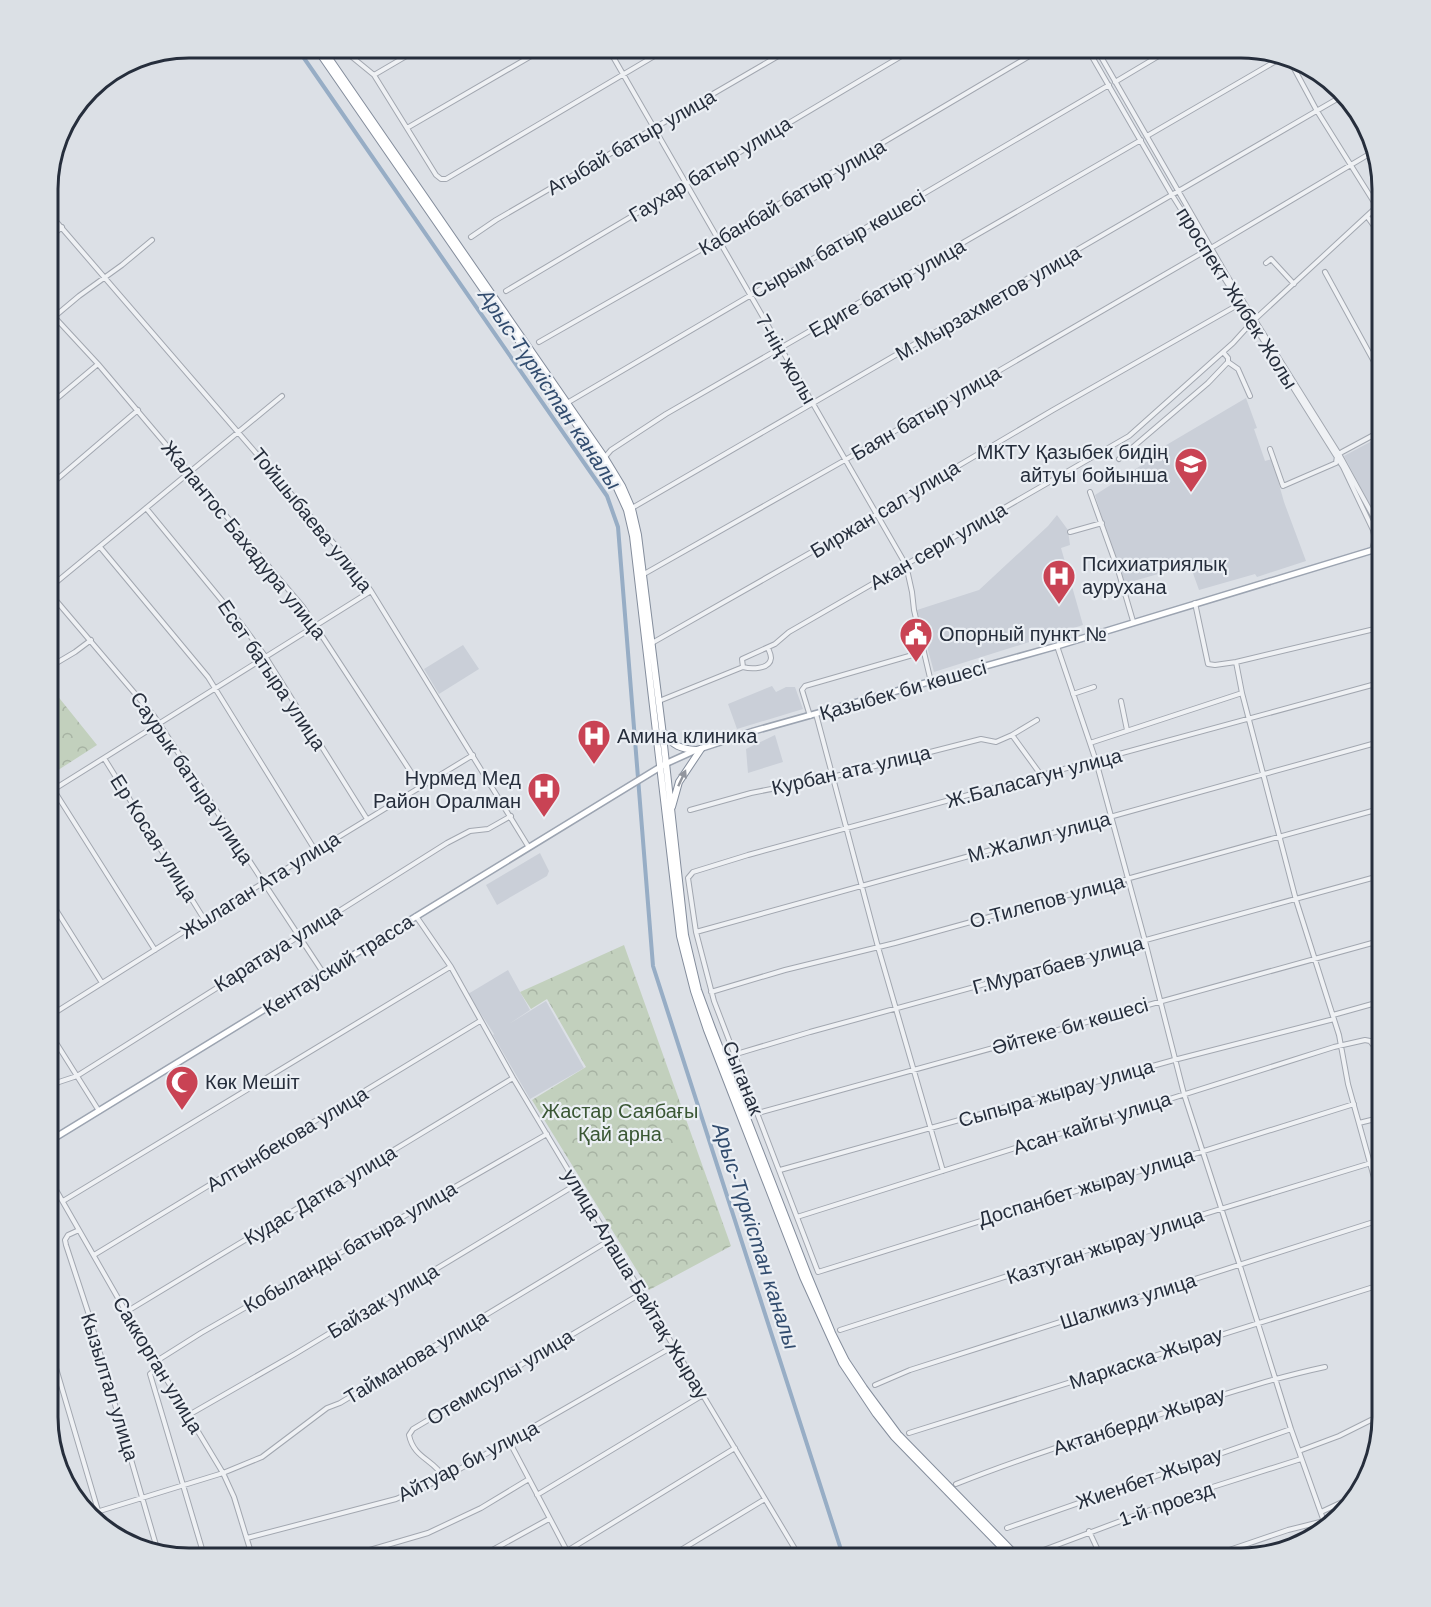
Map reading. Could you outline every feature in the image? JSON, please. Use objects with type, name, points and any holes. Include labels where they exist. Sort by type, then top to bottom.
[{"type":"highway","points":[[324,59],[601,460],[617,488],[627,510],[633,536],[685,935],[698,990],[808,1275],[846,1361],[898,1434],[1009,1548]]},
{"type":"highway","points":[[330,59],[622,486],[632,509],[644,574],[663,732],[663,765],[680,936],[694,992],[799,1267],[842,1364],[894,1437],[1002,1548]]},
{"type":"highway","points":[[663,732],[673,745],[684,749],[698,749],[679,782],[670,810]]},
{"type":"main road","name":"Қазыбек би көшесі","points":[[646,775],[698,749],[754,731],[1057,646],[1372,550]]},
{"type":"main road","name":"Кентауский трасса","points":[[58,1136],[646,775]]},
{"type":"street","points":[[354,59],[374,75],[436,175],[441,179],[446,179],[649,59]]},
{"type":"street","points":[[374,75],[401,59]]},
{"type":"street","points":[[407,128],[526,59]]},
{"type":"street","name":"7-нің жолы","points":[[614,59],[906,565],[931,682]]},
{"type":"street","name":"Агыбай батыр улица","points":[[471,237],[496,220],[773,59]]},
{"type":"street","name":"Гаухар батыр улица","points":[[506,291],[897,59]]},
{"type":"street","name":"Кабанбай батыр улица","points":[[539,342],[718,240],[1024,59]]},
{"type":"street","name":"проспект Жибек Жолы","points":[[1093,59],[1172,195],[1209,249]]},
{"type":"street","name":"проспект Жибек Жолы","points":[[1102,59],[1179,191],[1209,249],[1338,455],[1372,515]]},
{"type":"street","points":[[1115,82],[1154,59]]},
{"type":"street","points":[[1147,136],[1273,63]]},
{"type":"street","points":[[1295,71],[1317,111],[1372,199]]},
{"type":"street","name":"Сырым батыр көшесі","points":[[567,403],[1109,86]]},
{"type":"street","name":"М.Мырзахметов улица","points":[[632,509],[1336,99]]},
{"type":"street","name":"Едиге батыр улица","points":[[605,458],[611,450],[666,414],[781,350],[1141,140]]},
{"type":"street","name":"Баян батыр улица","points":[[644,574],[845,460],[1368,155]]},
{"type":"street","name":"Акан сери улица","points":[[743,667],[742,659],[769,647],[789,632],[1129,436],[1223,352],[1253,321],[1372,212]]},
{"type":"street","points":[[1367,216],[1372,223]]},
{"type":"street","name":"Тойшыбаева улица","points":[[59,224],[349,561],[371,591],[528,846]]},
{"type":"street","points":[[59,230],[62,227]]},
{"type":"street","points":[[59,314],[152,240]]},
{"type":"street","points":[[1266,262],[1270,259],[1276,263],[1294,284]]},
{"type":"street","points":[[1325,272],[1372,358]]},
{"type":"street","name":"Биржан сал улица","points":[[652,644],[1241,303]]},
{"type":"street","name":"Жалантос Бахадура улица","points":[[59,321],[190,471],[316,625],[420,786]]},
{"type":"street","points":[[1223,352],[1228,362],[1238,369],[1250,396]]},
{"type":"street","points":[[1119,459],[1208,383],[1228,362]]},
{"type":"street","points":[[59,397],[98,364]]},
{"type":"street","points":[[59,581],[282,396]]},
{"type":"street","points":[[59,478],[138,410]]},
{"type":"street","points":[[1270,449],[1283,486],[1336,463],[1338,455],[1372,436]]},
{"type":"street","name":"проспект Жибек Жолы","points":[[1338,455],[1372,528]]},
{"type":"street","points":[[1090,492],[1133,621]]},
{"type":"street","name":"Есет батыра улица","points":[[146,508],[243,625],[265,656],[367,819]]},
{"type":"street","points":[[1070,532],[1102,523]]},
{"type":"street","points":[[100,547],[208,677],[315,850]]},
{"type":"street","points":[[59,787],[371,591]]},
{"type":"street","name":"Саурык батыра улица","points":[[59,602],[154,716],[324,974]]},
{"type":"street","points":[[1195,603],[1208,664],[1236,662],[1372,630]]},
{"type":"street","points":[[59,662],[91,640]]},
{"type":"street","points":[[1057,646],[1096,760],[1184,1094],[1291,1429],[1323,1519]]},
{"type":"street","name":"Акан сери улица","points":[[658,701],[743,667],[751,669],[763,666],[770,662],[769,647]]},
{"type":"street","points":[[810,716],[802,690],[805,686],[924,652]]},
{"type":"street","points":[[1236,662],[1248,719],[1296,900],[1333,1017],[1342,1063],[1372,1166]]},
{"type":"street","name":"Ж.Баласагун улица","points":[[688,878],[690,873],[701,869],[1372,685]]},
{"type":"street","points":[[1073,694],[1094,687]]},
{"type":"street","points":[[1090,743],[1242,693]]},
{"type":"street","points":[[1121,701],[1127,730]]},
{"type":"street","points":[[816,714],[895,1010],[943,1171]]},
{"type":"street","name":"Курбан ата улица","points":[[690,810],[750,793],[832,777],[981,739],[996,742],[1037,720]]},
{"type":"street","points":[[1012,735],[1041,775]]},
{"type":"street","name":"М.Жалил улица","points":[[696,932],[1372,744]]},
{"type":"street","name":"Жылаган Ата улица","points":[[58,1010],[264,884],[315,850],[473,755]]},
{"type":"street","name":"Ер Косая улица","points":[[104,758],[204,919]]},
{"type":"street","points":[[59,799],[155,951]]},
{"type":"street","name":"О.Тилепов улица","points":[[711,992],[758,977],[878,947],[1372,811]]},
{"type":"street","name":"Каратауа улица","points":[[58,1082],[77,1076],[447,843],[470,831],[488,829],[511,816]]},
{"type":"street","name":"Сыганак","points":[[688,878],[696,932],[711,992],[733,1055],[758,1113],[818,1272]]},
{"type":"street","name":"Г.Муратбаев улица","points":[[733,1055],[1372,878]]},
{"type":"street","points":[[58,913],[102,982]]},
{"type":"street","name":"улица Алаша Байтақ Жырау","points":[[416,916],[450,967],[513,1078],[794,1548]]},
{"type":"street","name":"Әйтеке би көшесі","points":[[758,1113],[1372,943]]},
{"type":"street","points":[[63,1201],[450,967]]},
{"type":"street","name":"Сыпыра жырау улица","points":[[780,1170],[1372,1005]]},
{"type":"street","name":"Алтынбекова улица","points":[[94,1254],[480,1021]]},
{"type":"street","name":"Асан кайгы улица","points":[[797,1217],[1340,1046],[1365,1040],[1372,1044]]},
{"type":"street","points":[[58,1046],[99,1111]]},
{"type":"street","name":"Кудас Датка улица","points":[[126,1312],[513,1078]]},
{"type":"street","name":"Доспанбет жырау улица","points":[[818,1272],[1354,1104]]},
{"type":"street","points":[[1359,1123],[1372,1120]]},
{"type":"street","name":"Кобыланды батыра улица","points":[[156,1364],[201,1332],[547,1134]]},
{"type":"street","name":"Казтуган жырау улица","points":[[840,1330],[1116,1241],[1371,1163]]},
{"type":"street","name":"Байзак улица","points":[[187,1416],[295,1354],[577,1184]]},
{"type":"street","name":"Саккорган улица","points":[[58,1193],[156,1364],[223,1473],[234,1497],[250,1548]]},
{"type":"street","name":"Шалкииз улица","points":[[874,1386],[910,1370],[1372,1223]]},
{"type":"street","name":"Кызылтал улица","points":[[79,1230],[68,1235],[65,1240],[66,1245],[156,1544]]},
{"type":"street","name":"Тайманова улица","points":[[223,1473],[262,1456],[327,1408],[340,1403],[610,1240]]},
{"type":"street","name":"Маркаска Жырау","points":[[909,1433],[1372,1287]]},
{"type":"street","name":"Отемисулы улица","points":[[444,1478],[439,1468],[422,1458],[412,1447],[409,1435],[413,1429],[642,1293]]},
{"type":"street","name":"Айтуар би улица","points":[[247,1538],[396,1499],[444,1478],[674,1346]]},
{"type":"street","points":[[156,1364],[150,1374],[202,1548]]},
{"type":"street","name":"Актанберди Жырау","points":[[956,1484],[1010,1463],[1105,1432],[1285,1376],[1325,1367]]},
{"type":"street","points":[[58,1374],[99,1511],[223,1473]]},
{"type":"street","points":[[537,1495],[704,1395]]},
{"type":"street","points":[[1299,1451],[1338,1437],[1372,1420]]},
{"type":"street","name":"Жиенбет Жырау","points":[[1007,1528],[1291,1429]]},
{"type":"street","points":[[509,1441],[565,1548]]},
{"type":"street","points":[[572,1548],[735,1448]]},
{"type":"street","name":"1-й проезд","points":[[1048,1548],[1203,1490],[1301,1459]]},
{"type":"street","points":[[377,1548],[428,1533],[481,1508],[529,1479]]},
{"type":"street","points":[[684,1548],[765,1499]]},
{"type":"street","points":[[1321,1512],[1341,1503]]},
{"type":"street","points":[[496,1548],[549,1519]]},
{"type":"street","points":[[1235,1548],[1319,1522]]},
{"type":"street","points":[[1089,1532],[1097,1548]]},
{"type":"shaded area","name":"МКТУ Қазыбек бидің айтуы бойынша","points":[[1246,398],[1257,428],[1254,429],[1265,461],[1272,459],[1284,502],[1306,561],[1257,577],[1255,574],[1199,590],[1190,565],[1123,584],[1095,495],[1148,461],[1146,457]]},
{"type":"shaded area","points":[[1372,441],[1372,509],[1344,456]]},
{"type":"shaded area","points":[[1057,515],[1068,530],[1070,545],[1061,548],[1083,625],[934,672],[917,610],[979,590]]},
{"type":"shaded area","points":[[463,645],[479,669],[439,694],[424,669]]},
{"type":"shaded area","points":[[772,686],[776,692],[786,687],[795,687],[803,709],[737,729],[728,704]]},
{"type":"shaded area","points":[[775,735],[783,762],[748,773],[746,749]]},
{"type":"shaded area","points":[[540,853],[549,871],[547,876],[497,905],[486,885]]},
{"type":"shaded area","points":[[508,970],[530,1010],[509,1024],[546,1001],[584,1068],[530,1099],[494,1034],[468,994]]},
{"type":"green space","points":[[59,697],[97,745],[59,770]]},
{"type":"green space","name":"Жастар Саябағы Қай арна","points":[[624,945],[731,1246],[649,1290],[532,1100],[586,1067],[547,999],[531,1009],[520,992]]},
{"type":"waterway","name":"Арыс-Түркістан каналы","points":[[305,59],[607,496],[618,527],[653,966],[840,1548]]},
{"type":"place","name":"МКТУ Қазыбек бидің айтуы бойынша","points":[[1191,493]]},
{"type":"place","name":"Психиатриялық аурухана","points":[[1059,605]]},
{"type":"place","name":"Опорный пункт №","points":[[916,663]]},
{"type":"place","name":"Амина клиника","points":[[594,765]]},
{"type":"place","name":"Нурмед Мед Район Оралман","points":[[544,818]]},
{"type":"place","name":"Көк Мешіт","points":[[182,1111]]}]
